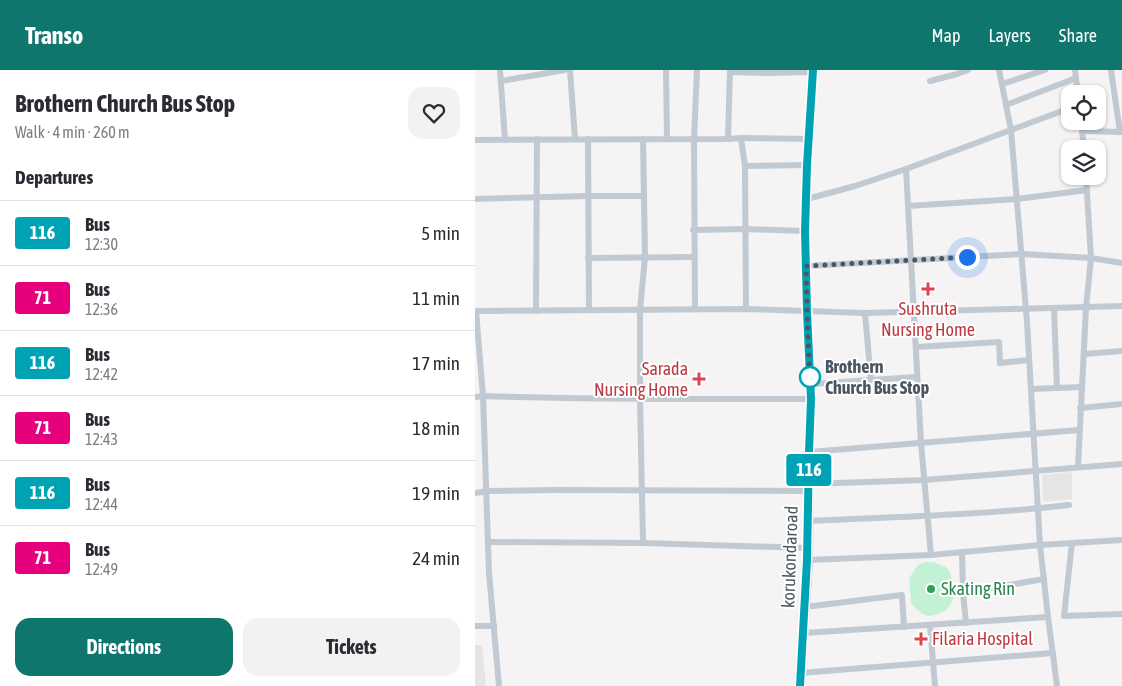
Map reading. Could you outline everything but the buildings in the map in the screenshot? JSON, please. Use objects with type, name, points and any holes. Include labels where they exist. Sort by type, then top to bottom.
[{"type":"main road","name":"korukondaroad","points":[[800,686],[807,560],[811,399],[805,231],[813,71]]},
{"type":"street","points":[[500,70],[505,140]]},
{"type":"street","points":[[501,81],[565,70]]},
{"type":"street","points":[[570,70],[575,139]]},
{"type":"street","points":[[665,70],[667,139]]},
{"type":"street","points":[[695,309],[693,230],[697,70]]},
{"type":"street","points":[[930,81],[967,70]]},
{"type":"street","points":[[999,70],[1011,130],[1026,309],[1038,509],[1048,617],[1057,686]]},
{"type":"street","points":[[1002,84],[1045,70]]},
{"type":"street","points":[[1075,70],[1077,85]]},
{"type":"street","points":[[1082,140],[1082,131],[1121,132],[1111,70]]},
{"type":"street","points":[[727,139],[730,71],[813,71]]},
{"type":"street","points":[[1006,105],[1076,78]]},
{"type":"street","points":[[807,199],[906,169],[1061,111]]},
{"type":"street","points":[[741,138],[745,166],[746,309]]},
{"type":"street","points":[[475,140],[809,138]]},
{"type":"street","points":[[536,311],[537,139]]},
{"type":"street","points":[[588,139],[589,310]]},
{"type":"street","points":[[643,139],[645,257],[641,310],[640,400],[643,543]]},
{"type":"street","points":[[745,166],[807,165]]},
{"type":"street","points":[[906,169],[921,443],[931,555]]},
{"type":"street","points":[[1078,467],[1086,308],[1091,258],[1087,185]]},
{"type":"street","points":[[908,206],[1017,199],[1087,190]]},
{"type":"street","points":[[475,199],[644,196]]},
{"type":"street","points":[[693,230],[805,231]]},
{"type":"street","points":[[806,266],[1022,254],[1091,258],[1122,263]]},
{"type":"street","points":[[588,258],[694,257]]},
{"type":"street","points":[[499,686],[489,573],[483,396],[476,311],[746,309],[865,313],[1122,306]]},
{"type":"street","points":[[1053,308],[1057,388]]},
{"type":"street","points":[[865,313],[871,380]]},
{"type":"street","points":[[917,346],[999,342],[1000,363],[1029,360]]},
{"type":"street","points":[[1084,354],[1122,351]]},
{"type":"street","points":[[810,384],[917,377]]},
{"type":"street","points":[[1031,389],[1082,387]]},
{"type":"street","points":[[475,397],[640,400],[811,399]]},
{"type":"street","points":[[1080,408],[1122,404]]},
{"type":"street","points":[[809,452],[1079,430]]},
{"type":"street","points":[[475,494],[487,491],[809,487],[1122,464]]},
{"type":"street","points":[[808,520],[928,516],[1038,509],[1069,505]]},
{"type":"street","points":[[807,560],[931,555],[1122,540]]},
{"type":"street","points":[[489,542],[643,543],[807,548]]},
{"type":"street","points":[[1072,543],[1064,616],[1122,614]]},
{"type":"street","points":[[962,552],[966,623]]},
{"type":"street","points":[[963,593],[1044,579]]},
{"type":"street","points":[[805,607],[902,595],[904,626]]},
{"type":"street","points":[[804,633],[1048,617]]},
{"type":"street","points":[[930,625],[935,686]]},
{"type":"street","points":[[475,626],[494,626]]},
{"type":"street","points":[[800,673],[1053,653]]},
{"type":"shaded area","points":[[1072,472],[1072,499],[1043,502],[1042,475]]},
{"type":"shaded area","points":[[475,645],[482,645],[486,686],[475,686]]},
{"type":"green space","name":"Skating Rin","points":[[925,562],[933,562],[946,567],[951,574],[953,600],[943,612],[928,616],[921,613],[911,602],[909,579],[918,565]]},
{"type":"bus line","name":"116","points":[[800,686],[807,560],[811,399],[805,231],[813,70]]},
{"type":"place","name":"Sushruta Nursing Home","points":[[928,289]]},
{"type":"place","name":"Brothern Church Bus Stop","points":[[810,377]]},
{"type":"place","name":"Sarada Nursing Home","points":[[699,379]]},
{"type":"place","name":"Skating Rin","points":[[931,589]]},
{"type":"place","name":"Filaria Hospital","points":[[921,639]]},
{"type":"route","points":[[810,377],[810,384],[806,266],[967,257]]}]
